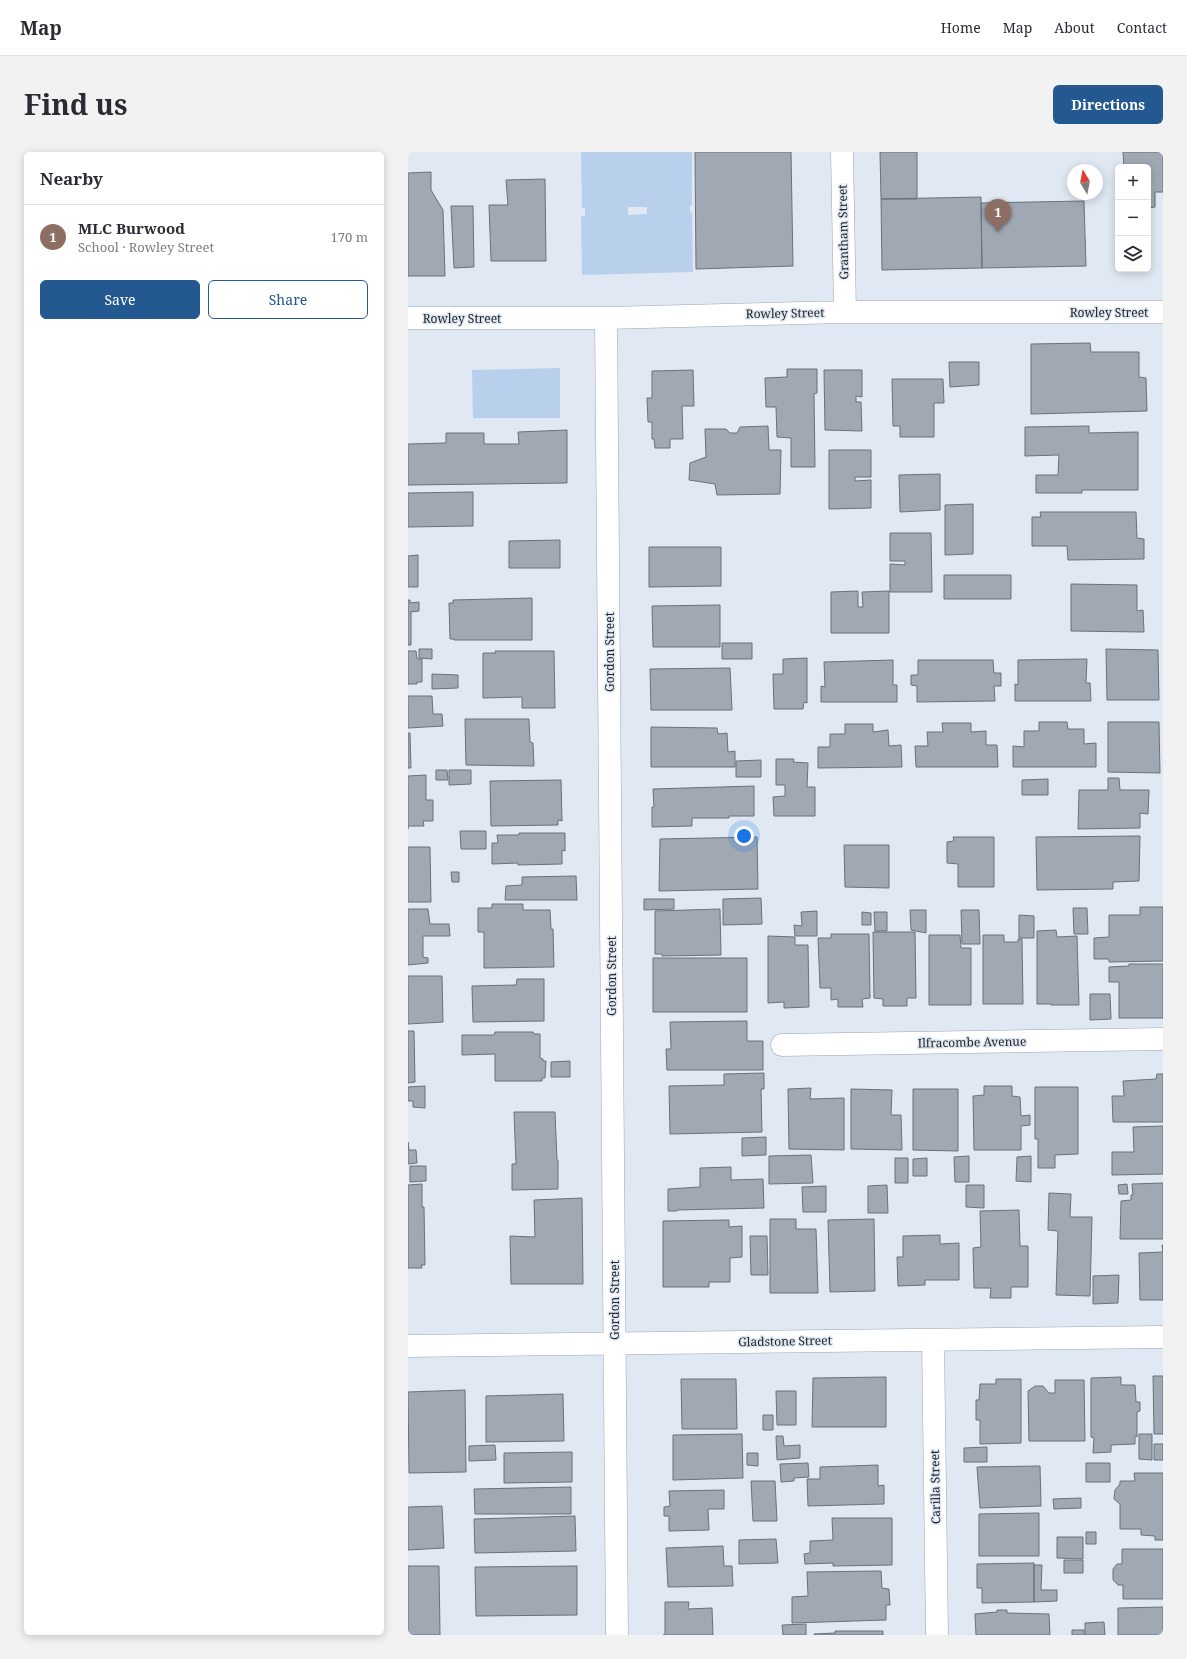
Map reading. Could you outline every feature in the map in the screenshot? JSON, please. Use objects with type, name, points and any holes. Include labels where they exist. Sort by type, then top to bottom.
[{"type":"street","name":"Grantham Street","points":[[842,152],[845,312]]},
{"type":"street","name":"Rowley Street","points":[[408,318],[606,318],[845,312],[1163,312]]},
{"type":"street","name":"Gordon Street","points":[[606,318],[617,1635]]},
{"type":"street","name":"Ilfracombe Avenue","points":[[782,1045],[1163,1039]]},
{"type":"street","name":"Gladstone Street","points":[[408,1346],[1163,1337]]},
{"type":"street","name":"Carilla Street","points":[[934,1340],[937,1635]]},
{"type":"shaded area","points":[[581,152],[692,152],[692,205],[690,206],[690,212],[692,213],[693,272],[582,275],[581,216],[585,216],[585,208],[582,208]],"holes":[[[628,207],[647,207],[647,214],[628,215]]]},
{"type":"shaded area","points":[[560,368],[560,418],[473,418],[472,370]]},
{"type":"building","points":[[695,152],[791,152],[793,266],[696,269]]},
{"type":"building","points":[[880,152],[917,152],[917,199],[881,199]]},
{"type":"building","points":[[1123,152],[1163,152],[1163,192],[1155,192],[1155,207],[1151,208],[1151,164],[1124,164]]},
{"type":"building","points":[[431,172],[431,190],[443,210],[445,276],[408,276],[408,173]]},
{"type":"building","points":[[545,179],[546,261],[491,261],[489,205],[508,205],[506,180]]},
{"type":"building","points":[[981,197],[982,268],[882,270],[881,199]]},
{"type":"building","points":[[1084,201],[1086,266],[982,268],[981,203]]},
{"type":"building","points":[[451,206],[473,206],[474,267],[454,268]]},
{"type":"building","points":[[1090,343],[1091,352],[1139,352],[1139,377],[1146,378],[1147,411],[1031,414],[1031,344]]},
{"type":"building","points":[[949,362],[979,362],[979,385],[950,387]]},
{"type":"building","points":[[787,369],[817,369],[817,393],[814,394],[815,467],[791,467],[791,438],[777,437],[776,407],[766,407],[765,378],[787,377]]},
{"type":"building","points":[[693,370],[694,406],[682,406],[683,439],[670,439],[670,448],[655,448],[654,439],[652,439],[652,422],[648,422],[647,398],[652,398],[652,371]]},
{"type":"building","points":[[824,370],[862,370],[862,397],[856,396],[856,402],[861,402],[862,431],[825,430]]},
{"type":"building","points":[[892,379],[943,379],[944,403],[934,403],[934,437],[900,437],[900,426],[893,426]]},
{"type":"building","points":[[768,426],[769,450],[781,450],[780,494],[717,495],[715,484],[689,480],[690,463],[706,457],[705,429],[726,429],[730,433],[737,433],[740,427]]},
{"type":"building","points":[[1089,426],[1089,433],[1138,432],[1138,490],[1082,490],[1082,493],[1036,493],[1036,475],[1058,475],[1059,455],[1025,456],[1025,427]]},
{"type":"building","points":[[567,430],[567,483],[408,485],[408,444],[446,443],[446,433],[484,433],[484,444],[519,444],[518,432]]},
{"type":"building","points":[[829,450],[871,450],[871,477],[855,477],[855,481],[871,480],[871,508],[829,509]]},
{"type":"building","points":[[940,474],[940,510],[900,512],[899,475]]},
{"type":"building","points":[[473,492],[473,526],[408,527],[408,493]]},
{"type":"building","points":[[973,504],[973,554],[945,555],[945,505]]},
{"type":"building","points":[[1040,512],[1136,512],[1137,538],[1144,539],[1144,559],[1068,560],[1067,546],[1032,546],[1032,517],[1041,517]]},
{"type":"building","points":[[890,533],[931,533],[932,592],[890,592],[890,564],[905,565],[905,561],[890,561]]},
{"type":"building","points":[[560,540],[560,568],[509,568],[509,541]]},
{"type":"building","points":[[649,547],[721,547],[721,586],[649,587]]},
{"type":"building","points":[[418,555],[418,587],[408,587],[408,556]]},
{"type":"building","points":[[944,575],[1011,575],[1011,599],[944,599]]},
{"type":"building","points":[[1071,584],[1137,585],[1137,611],[1143,610],[1144,632],[1071,631]]},
{"type":"building","points":[[858,591],[858,607],[863,607],[862,592],[889,591],[889,633],[831,633],[831,592]]},
{"type":"building","points":[[532,598],[532,640],[450,639],[449,603],[453,603],[453,600]]},
{"type":"building","points":[[408,600],[410,600],[410,603],[419,602],[419,611],[411,612],[411,645],[408,645]]},
{"type":"building","points":[[720,605],[720,647],[653,647],[652,606]]},
{"type":"building","points":[[722,643],[752,643],[752,659],[722,659]]},
{"type":"building","points":[[419,649],[432,649],[432,659],[419,658]]},
{"type":"building","points":[[1106,649],[1158,650],[1159,700],[1107,700]]},
{"type":"building","points":[[408,651],[416,651],[417,659],[422,659],[422,682],[417,682],[417,684],[408,684]]},
{"type":"building","points":[[495,651],[554,651],[555,708],[522,708],[522,697],[483,698],[483,653],[496,653]]},
{"type":"building","points":[[807,658],[807,703],[804,702],[803,709],[774,709],[773,674],[783,674],[783,659]]},
{"type":"building","points":[[1087,659],[1086,683],[1090,683],[1091,701],[1015,701],[1015,684],[1018,685],[1018,660]]},
{"type":"building","points":[[893,660],[893,685],[897,685],[897,702],[821,702],[821,686],[825,687],[824,662]]},
{"type":"building","points":[[918,660],[993,660],[994,673],[1001,673],[1001,686],[994,686],[995,701],[917,702],[917,686],[911,685],[911,675],[918,675]]},
{"type":"building","points":[[730,668],[732,710],[651,710],[650,669]]},
{"type":"building","points":[[432,674],[458,675],[458,688],[432,689]]},
{"type":"building","points":[[408,696],[432,696],[433,714],[442,714],[443,726],[408,728]]},
{"type":"building","points":[[465,719],[529,719],[530,742],[533,743],[534,766],[466,765]]},
{"type":"building","points":[[1039,722],[1067,722],[1068,729],[1084,729],[1084,744],[1096,743],[1096,767],[1013,767],[1013,746],[1024,747],[1024,731],[1039,731]]},
{"type":"building","points":[[1108,722],[1159,722],[1160,773],[1108,772]]},
{"type":"building","points":[[942,723],[971,723],[971,732],[986,731],[986,745],[997,745],[998,767],[916,767],[915,746],[928,746],[927,732],[943,732]]},
{"type":"building","points":[[845,724],[873,724],[873,732],[888,730],[889,746],[901,745],[902,767],[818,768],[818,747],[830,747],[830,734],[845,734]]},
{"type":"building","points":[[651,727],[717,728],[718,734],[727,733],[728,752],[735,751],[735,767],[651,767]]},
{"type":"building","points":[[408,733],[410,733],[411,768],[408,768]]},
{"type":"building","points":[[776,759],[794,759],[793,762],[808,763],[807,787],[815,787],[815,816],[774,816],[773,797],[785,796],[785,785],[776,785]]},
{"type":"building","points":[[761,760],[761,777],[736,777],[736,761]]},
{"type":"building","points":[[436,770],[447,770],[448,780],[436,780]]},
{"type":"building","points":[[449,770],[471,770],[471,784],[449,785]]},
{"type":"building","points":[[426,775],[426,800],[433,800],[433,821],[423,821],[424,826],[408,826],[408,776]]},
{"type":"building","points":[[1108,778],[1119,778],[1120,790],[1149,790],[1148,814],[1140,813],[1140,828],[1078,829],[1079,790],[1108,790]]},
{"type":"building","points":[[1048,779],[1048,795],[1022,795],[1022,780]]},
{"type":"building","points":[[561,780],[562,821],[558,820],[558,825],[491,826],[490,781]]},
{"type":"building","points":[[754,786],[754,816],[692,818],[692,826],[652,827],[652,807],[654,807],[653,789]]},
{"type":"building","points":[[460,831],[486,831],[486,849],[461,849]]},
{"type":"building","points":[[519,833],[565,833],[565,851],[562,850],[562,864],[492,864],[492,843],[498,843],[497,835],[519,835]]},
{"type":"building","points":[[1140,836],[1139,881],[1113,882],[1113,889],[1037,890],[1036,837]]},
{"type":"building","points":[[757,837],[758,889],[659,891],[660,839]]},
{"type":"building","points":[[953,837],[994,837],[994,887],[958,887],[958,864],[947,863],[947,842],[954,841]]},
{"type":"building","points":[[844,845],[889,845],[889,888],[845,887]]},
{"type":"building","points":[[408,847],[430,847],[431,902],[408,902]]},
{"type":"building","points":[[451,872],[459,872],[459,882],[452,882]]},
{"type":"building","points":[[576,876],[577,900],[505,900],[506,886],[522,885],[522,877]]},
{"type":"building","points":[[761,898],[762,924],[723,925],[723,899]]},
{"type":"building","points":[[644,899],[674,899],[674,909],[644,910]]},
{"type":"building","points":[[492,904],[523,904],[523,910],[550,910],[551,929],[553,929],[554,967],[484,968],[484,932],[478,932],[478,908],[492,908]]},
{"type":"building","points":[[1140,907],[1163,907],[1163,961],[1109,962],[1109,959],[1094,959],[1094,938],[1109,937],[1109,915],[1140,915]]},
{"type":"building","points":[[1073,908],[1087,908],[1088,934],[1074,934]]},
{"type":"building","points":[[408,909],[428,909],[430,924],[449,924],[450,936],[423,936],[423,957],[428,958],[428,963],[408,965]]},
{"type":"building","points":[[720,909],[721,955],[662,956],[662,954],[655,954],[655,911]]},
{"type":"building","points":[[910,910],[926,910],[926,933],[911,930]]},
{"type":"building","points":[[961,910],[979,910],[980,944],[962,944]]},
{"type":"building","points":[[817,911],[817,936],[795,936],[794,925],[802,926],[801,912]]},
{"type":"building","points":[[862,912],[871,913],[871,925],[862,925]]},
{"type":"building","points":[[874,912],[887,912],[887,931],[875,931]]},
{"type":"building","points":[[1019,915],[1034,916],[1034,938],[1019,938]]},
{"type":"building","points":[[1056,930],[1057,937],[1077,936],[1079,1005],[1037,1004],[1037,931]]},
{"type":"building","points":[[873,932],[915,932],[916,998],[907,998],[907,1006],[883,1006],[883,999],[874,998]]},
{"type":"building","points":[[831,934],[869,934],[870,998],[862,999],[863,1007],[838,1007],[838,999],[831,1000],[831,988],[820,988],[818,938],[831,938]]},
{"type":"building","points":[[929,935],[960,935],[961,948],[971,948],[971,1005],[929,1005]]},
{"type":"building","points":[[983,935],[1004,935],[1004,942],[1018,942],[1018,939],[1022,939],[1023,1004],[983,1004]]},
{"type":"building","points":[[768,936],[795,937],[795,945],[808,945],[809,1007],[784,1008],[784,1002],[768,1003]]},
{"type":"building","points":[[653,958],[747,958],[747,1012],[653,1012]]},
{"type":"building","points":[[1129,964],[1163,964],[1163,1018],[1119,1018],[1119,982],[1109,982],[1109,967],[1129,966]]},
{"type":"building","points":[[408,976],[442,976],[443,1022],[408,1024]]},
{"type":"building","points":[[517,979],[544,979],[544,1021],[473,1022],[472,986],[516,985]]},
{"type":"building","points":[[1090,994],[1110,994],[1111,1019],[1090,1020]]},
{"type":"building","points":[[747,1021],[747,1041],[763,1041],[763,1070],[667,1070],[666,1049],[671,1049],[670,1022]]},
{"type":"building","points":[[408,1031],[414,1031],[415,1082],[408,1083]]},
{"type":"building","points":[[495,1032],[533,1032],[534,1034],[540,1034],[540,1058],[543,1059],[543,1061],[546,1061],[545,1078],[542,1078],[542,1081],[495,1081],[495,1054],[462,1055],[462,1035],[494,1035]]},
{"type":"building","points":[[570,1061],[570,1077],[551,1077],[551,1062]]},
{"type":"building","points":[[764,1073],[764,1089],[761,1089],[762,1132],[670,1134],[669,1086],[724,1085],[724,1074]]},
{"type":"building","points":[[1157,1074],[1163,1074],[1163,1122],[1113,1122],[1112,1096],[1124,1096],[1123,1081],[1156,1079]]},
{"type":"building","points":[[425,1086],[425,1108],[413,1107],[413,1101],[408,1101],[408,1087]]},
{"type":"building","points":[[984,1086],[1012,1086],[1012,1096],[1020,1097],[1021,1116],[1030,1115],[1030,1125],[1021,1126],[1021,1150],[974,1150],[973,1096],[984,1095]]},
{"type":"building","points":[[1035,1087],[1078,1087],[1078,1154],[1055,1155],[1055,1168],[1038,1168],[1038,1139],[1035,1139]]},
{"type":"building","points":[[811,1088],[810,1099],[844,1098],[844,1150],[789,1149],[788,1089]]},
{"type":"building","points":[[851,1089],[892,1090],[891,1115],[901,1115],[902,1150],[851,1149]]},
{"type":"building","points":[[913,1089],[958,1089],[958,1151],[913,1150]]},
{"type":"building","points":[[514,1112],[555,1112],[558,1189],[512,1190],[512,1164],[516,1164]]},
{"type":"building","points":[[1163,1126],[1163,1174],[1112,1175],[1112,1152],[1134,1152],[1133,1127]]},
{"type":"building","points":[[766,1137],[766,1155],[742,1156],[742,1138]]},
{"type":"building","points":[[408,1142],[409,1150],[416,1150],[417,1163],[408,1164]]},
{"type":"building","points":[[811,1155],[813,1183],[769,1184],[769,1156]]},
{"type":"building","points":[[969,1156],[969,1182],[955,1182],[954,1157]]},
{"type":"building","points":[[1031,1156],[1031,1182],[1016,1181],[1017,1157]]},
{"type":"building","points":[[895,1158],[908,1158],[908,1183],[895,1183]]},
{"type":"building","points":[[927,1158],[927,1176],[913,1176],[913,1159]]},
{"type":"building","points":[[410,1166],[426,1166],[426,1181],[410,1182]]},
{"type":"building","points":[[731,1167],[731,1180],[763,1179],[764,1208],[668,1211],[668,1189],[700,1187],[700,1168]]},
{"type":"building","points":[[1163,1183],[1163,1239],[1120,1239],[1121,1201],[1131,1200],[1131,1195],[1133,1195],[1132,1184]]},
{"type":"building","points":[[422,1184],[425,1265],[421,1265],[422,1268],[408,1268],[408,1185]]},
{"type":"building","points":[[1127,1184],[1128,1194],[1119,1194],[1118,1185]]},
{"type":"building","points":[[887,1185],[888,1213],[868,1213],[868,1186]]},
{"type":"building","points":[[966,1185],[984,1185],[984,1208],[966,1207]]},
{"type":"building","points":[[826,1186],[826,1212],[803,1212],[802,1187]]},
{"type":"building","points":[[1049,1193],[1071,1194],[1070,1217],[1092,1217],[1090,1296],[1056,1295],[1058,1231],[1048,1230]]},
{"type":"building","points":[[582,1198],[583,1284],[511,1284],[510,1236],[535,1237],[534,1200]]},
{"type":"building","points":[[1019,1210],[1020,1246],[1028,1246],[1028,1287],[1011,1287],[1011,1298],[990,1298],[991,1288],[974,1288],[973,1248],[981,1247],[980,1211]]},
{"type":"building","points":[[770,1219],[796,1219],[796,1229],[816,1229],[818,1293],[770,1293]]},
{"type":"building","points":[[874,1219],[875,1291],[830,1292],[828,1220]]},
{"type":"building","points":[[729,1220],[729,1227],[742,1226],[742,1257],[730,1258],[730,1282],[709,1282],[709,1287],[663,1287],[663,1221]]},
{"type":"building","points":[[940,1235],[940,1244],[959,1243],[959,1280],[925,1280],[925,1285],[898,1286],[897,1257],[903,1257],[903,1236]]},
{"type":"building","points":[[750,1236],[767,1236],[768,1275],[751,1275]]},
{"type":"building","points":[[1163,1252],[1163,1300],[1140,1300],[1139,1253]]},
{"type":"building","points":[[1119,1275],[1118,1303],[1093,1304],[1093,1276]]},
{"type":"building","points":[[1153,1376],[1163,1376],[1163,1434],[1154,1434]]},
{"type":"building","points":[[886,1377],[886,1427],[812,1427],[813,1378]]},
{"type":"building","points":[[1121,1377],[1121,1385],[1135,1385],[1136,1402],[1140,1402],[1140,1411],[1137,1412],[1137,1437],[1135,1436],[1135,1444],[1111,1445],[1111,1452],[1093,1453],[1094,1438],[1091,1437],[1091,1378]]},
{"type":"building","points":[[681,1379],[736,1379],[737,1429],[682,1429]]},
{"type":"building","points":[[996,1379],[1021,1379],[1021,1443],[980,1444],[980,1420],[976,1420],[976,1400],[979,1400],[980,1384],[996,1384]]},
{"type":"building","points":[[1055,1380],[1084,1380],[1085,1441],[1029,1441],[1028,1391],[1035,1386],[1043,1386],[1049,1393],[1055,1393]]},
{"type":"building","points":[[465,1390],[466,1472],[409,1473],[408,1392]]},
{"type":"building","points":[[776,1391],[796,1391],[796,1425],[777,1425]]},
{"type":"building","points":[[563,1394],[564,1441],[486,1442],[486,1396]]},
{"type":"building","points":[[763,1415],[773,1415],[773,1430],[763,1430]]},
{"type":"building","points":[[742,1434],[743,1478],[673,1480],[673,1435]]},
{"type":"building","points":[[1139,1434],[1152,1434],[1152,1460],[1139,1459]]},
{"type":"building","points":[[776,1436],[783,1436],[784,1446],[800,1445],[800,1458],[777,1460]]},
{"type":"building","points":[[1154,1444],[1163,1444],[1163,1460],[1154,1460]]},
{"type":"building","points":[[495,1445],[496,1460],[469,1461],[469,1446]]},
{"type":"building","points":[[987,1447],[987,1462],[964,1462],[964,1448]]},
{"type":"building","points":[[572,1452],[572,1482],[504,1483],[504,1453]]},
{"type":"building","points":[[747,1453],[758,1453],[758,1466],[747,1465]]},
{"type":"building","points":[[808,1463],[809,1477],[794,1478],[794,1481],[781,1482],[780,1464]]},
{"type":"building","points":[[1086,1463],[1110,1463],[1110,1482],[1086,1482]]},
{"type":"building","points":[[878,1465],[878,1486],[884,1485],[884,1504],[808,1506],[807,1479],[820,1479],[820,1467]]},
{"type":"building","points":[[1040,1466],[1041,1506],[980,1508],[977,1467]]},
{"type":"building","points":[[1134,1473],[1163,1473],[1163,1540],[1155,1540],[1155,1536],[1141,1535],[1141,1529],[1120,1529],[1120,1504],[1114,1499],[1115,1490],[1120,1484],[1120,1481],[1135,1481]]},
{"type":"building","points":[[751,1481],[775,1481],[777,1521],[753,1521]]},
{"type":"building","points":[[571,1487],[571,1514],[475,1514],[474,1489]]},
{"type":"building","points":[[724,1490],[724,1509],[708,1509],[709,1530],[669,1531],[669,1516],[664,1516],[664,1507],[670,1506],[669,1491]]},
{"type":"building","points":[[1081,1498],[1081,1508],[1054,1509],[1053,1499]]},
{"type":"building","points":[[442,1506],[444,1548],[408,1550],[408,1507]]},
{"type":"building","points":[[1039,1513],[1039,1556],[979,1556],[979,1514]]},
{"type":"building","points":[[575,1516],[576,1551],[475,1553],[474,1519]]},
{"type":"building","points":[[832,1518],[892,1518],[892,1565],[833,1566],[833,1563],[805,1564],[804,1554],[810,1553],[810,1541],[833,1540]]},
{"type":"building","points":[[1086,1532],[1096,1532],[1096,1544],[1086,1544]]},
{"type":"building","points":[[1057,1537],[1083,1537],[1083,1559],[1057,1558]]},
{"type":"building","points":[[776,1539],[778,1563],[739,1564],[739,1540]]},
{"type":"building","points":[[723,1546],[724,1566],[732,1566],[733,1586],[668,1587],[666,1548]]},
{"type":"building","points":[[1122,1549],[1163,1549],[1163,1599],[1123,1599],[1123,1585],[1118,1585],[1113,1580],[1113,1569],[1117,1564],[1122,1564]]},
{"type":"building","points":[[1064,1560],[1083,1560],[1083,1573],[1064,1573]]},
{"type":"building","points":[[1034,1563],[1034,1602],[982,1603],[982,1588],[977,1588],[977,1564]]},
{"type":"building","points":[[1034,1565],[1042,1565],[1041,1590],[1057,1590],[1057,1601],[1034,1602]]},
{"type":"building","points":[[408,1566],[439,1566],[440,1635],[408,1635]]},
{"type":"building","points":[[577,1566],[577,1615],[476,1616],[475,1567]]},
{"type":"building","points":[[881,1571],[882,1588],[889,1589],[890,1605],[886,1605],[886,1620],[792,1623],[792,1597],[808,1596],[807,1572]]},
{"type":"building","points":[[665,1602],[689,1602],[688,1609],[712,1608],[713,1635],[665,1635]]},
{"type":"building","points":[[1163,1607],[1163,1635],[1118,1635],[1118,1608]]},
{"type":"building","points":[[997,1610],[1007,1610],[1007,1613],[1049,1614],[1050,1635],[976,1635],[975,1614],[997,1612]]},
{"type":"building","points":[[1104,1622],[1105,1635],[1085,1635],[1085,1623]]},
{"type":"building","points":[[806,1624],[806,1635],[783,1635],[782,1625]]},
{"type":"building","points":[[1072,1630],[1084,1630],[1084,1635],[1072,1635]]},
{"type":"building","points":[[835,1631],[883,1631],[883,1635],[814,1635],[835,1633]]},
{"type":"place","name":"MLC Burwood","points":[[998,232]]}]
